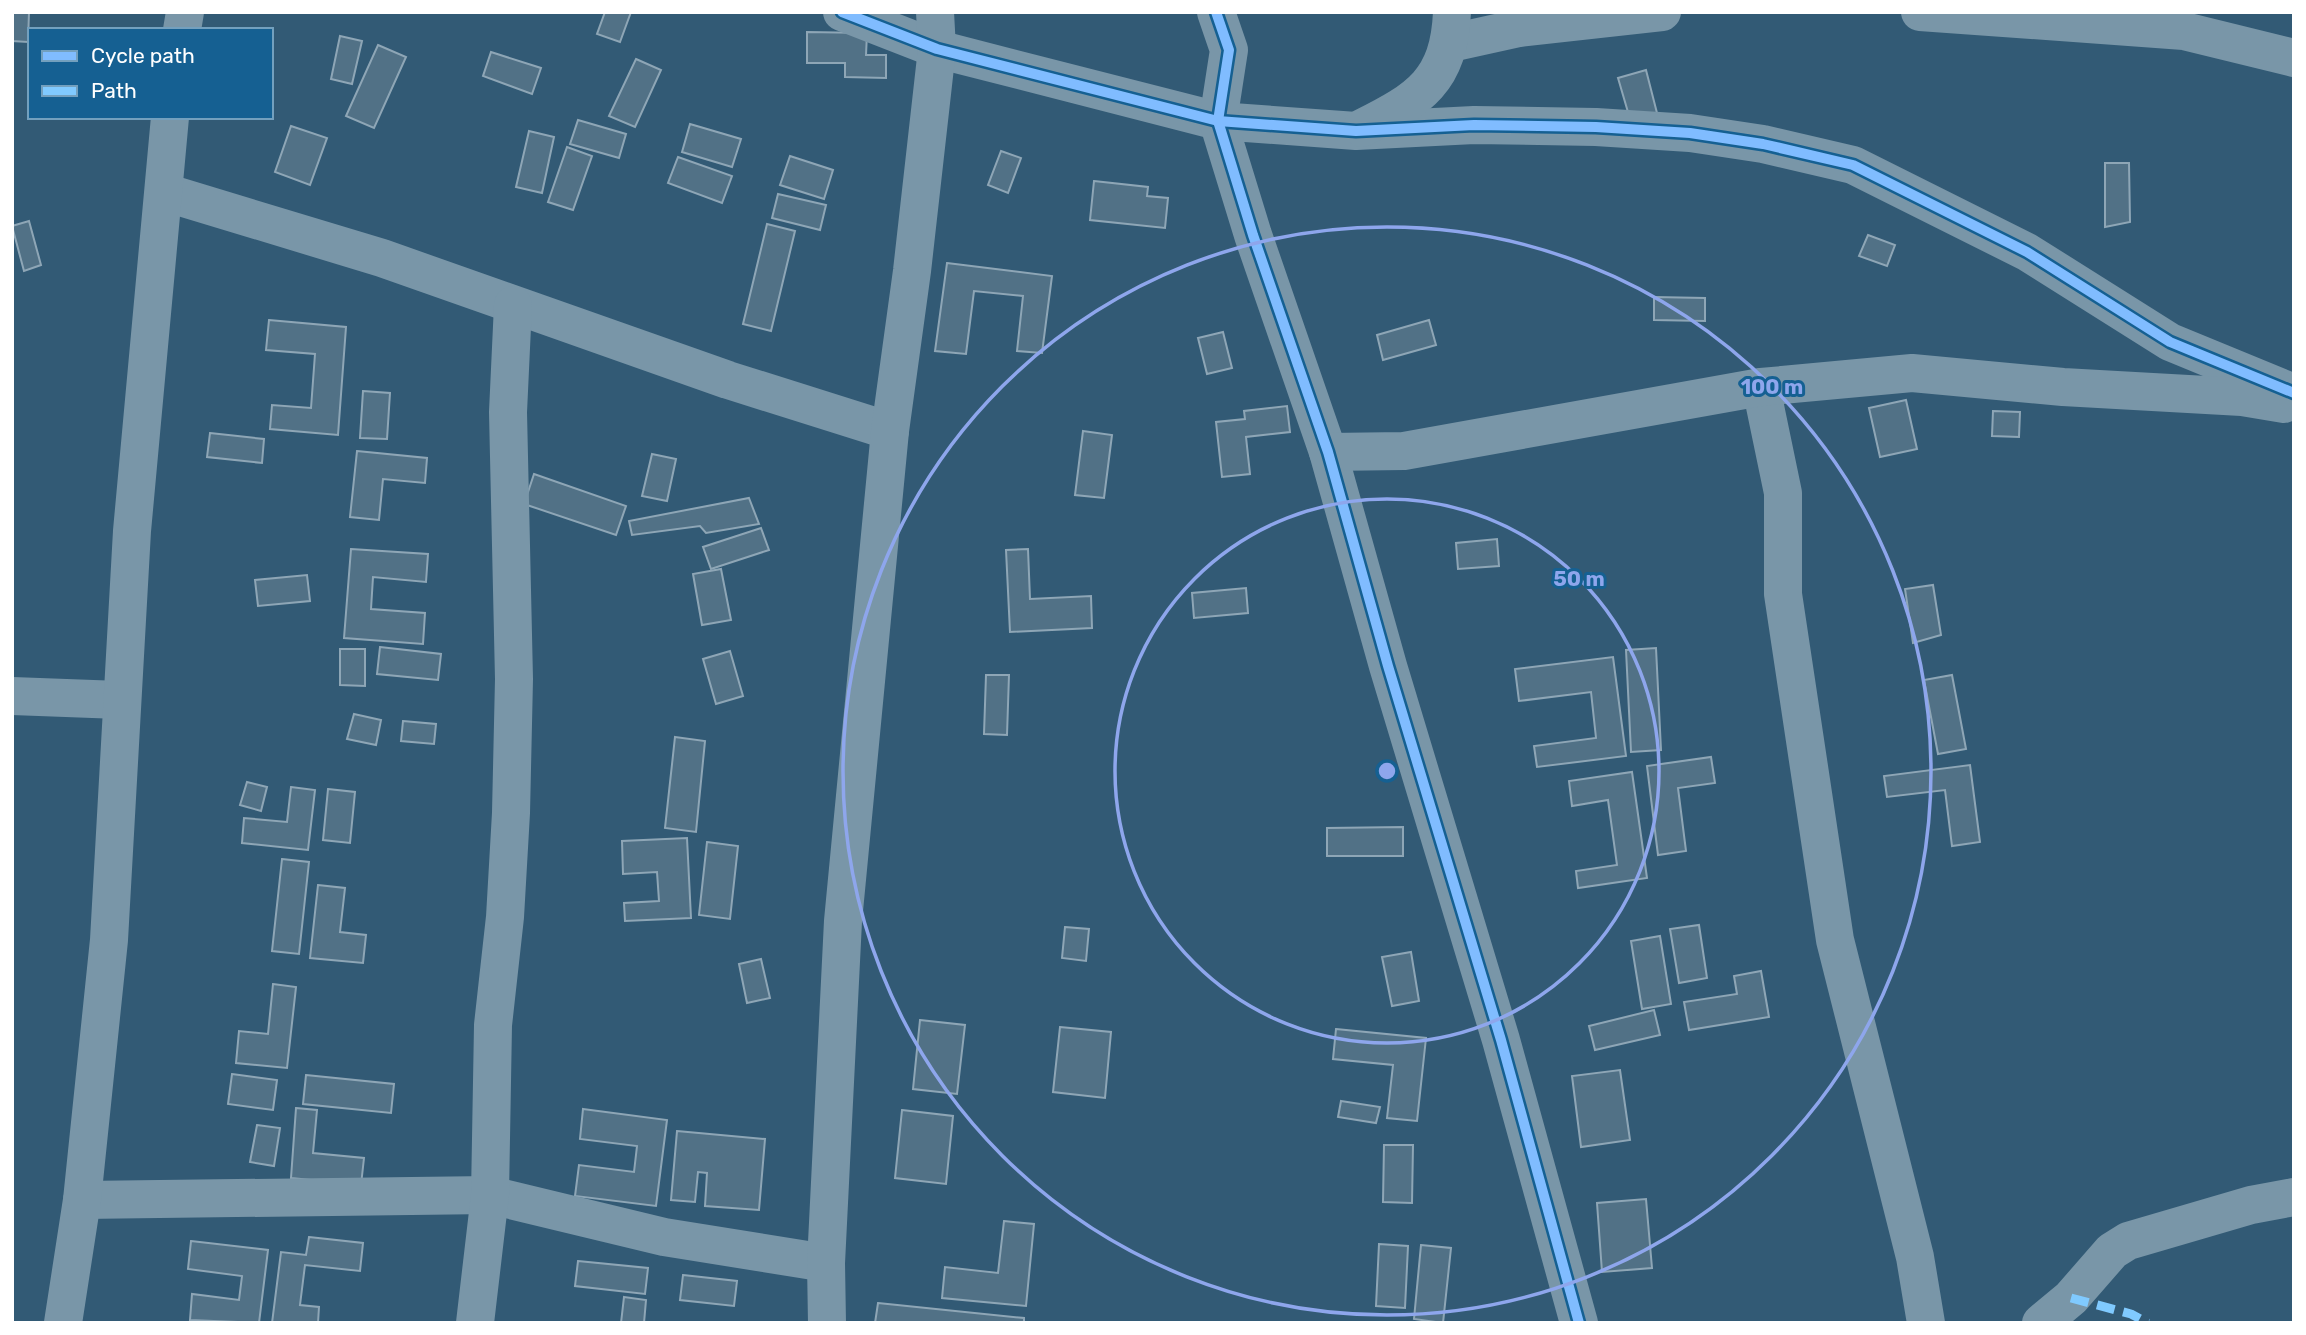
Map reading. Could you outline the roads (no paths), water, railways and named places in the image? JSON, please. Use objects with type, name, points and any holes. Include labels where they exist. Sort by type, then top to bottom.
[{"type":"street","points":[[842,12],[936,31],[1218,121],[1356,131],[1474,125],[1596,127],[1690,133],[1763,144],[1853,165],[2027,252],[2170,342],[2294,393]]},
{"type":"street","points":[[1216,12],[1229,50],[1218,121],[1253,235],[1328,452],[1388,666],[1502,1040],[1579,1323]]},
{"type":"street","points":[[1356,131],[1395,112],[1438,76],[1451,28],[1519,28],[1661,12]]},
{"type":"street","points":[[1920,12],[2184,31],[2294,58]]},
{"type":"street","points":[[827,1323],[826,1263],[843,921],[890,430],[912,271],[936,31]]},
{"type":"street","points":[[63,1323],[82,1200],[108,940],[120,700],[141,420],[170,119]]},
{"type":"street","points":[[164,192],[382,258],[728,380],[890,430]]},
{"type":"street","points":[[475,1323],[490,1195],[493,1025],[505,917],[511,813],[514,679],[508,412],[513,305]]},
{"type":"street","points":[[1328,452],[1404,451],[1760,387],[1912,373],[2063,387],[2242,397],[2294,406]]},
{"type":"street","points":[[1760,387],[1783,494],[1783,594],[1835,940],[1915,1257],[1926,1323]]},
{"type":"street","points":[[12,696],[120,700]]},
{"type":"street","points":[[82,1200],[490,1195],[664,1237],[826,1263]]},
{"type":"street","points":[[2041,1323],[2071,1298],[2112,1251],[2128,1241],[2251,1205],[2294,1197]]}]
